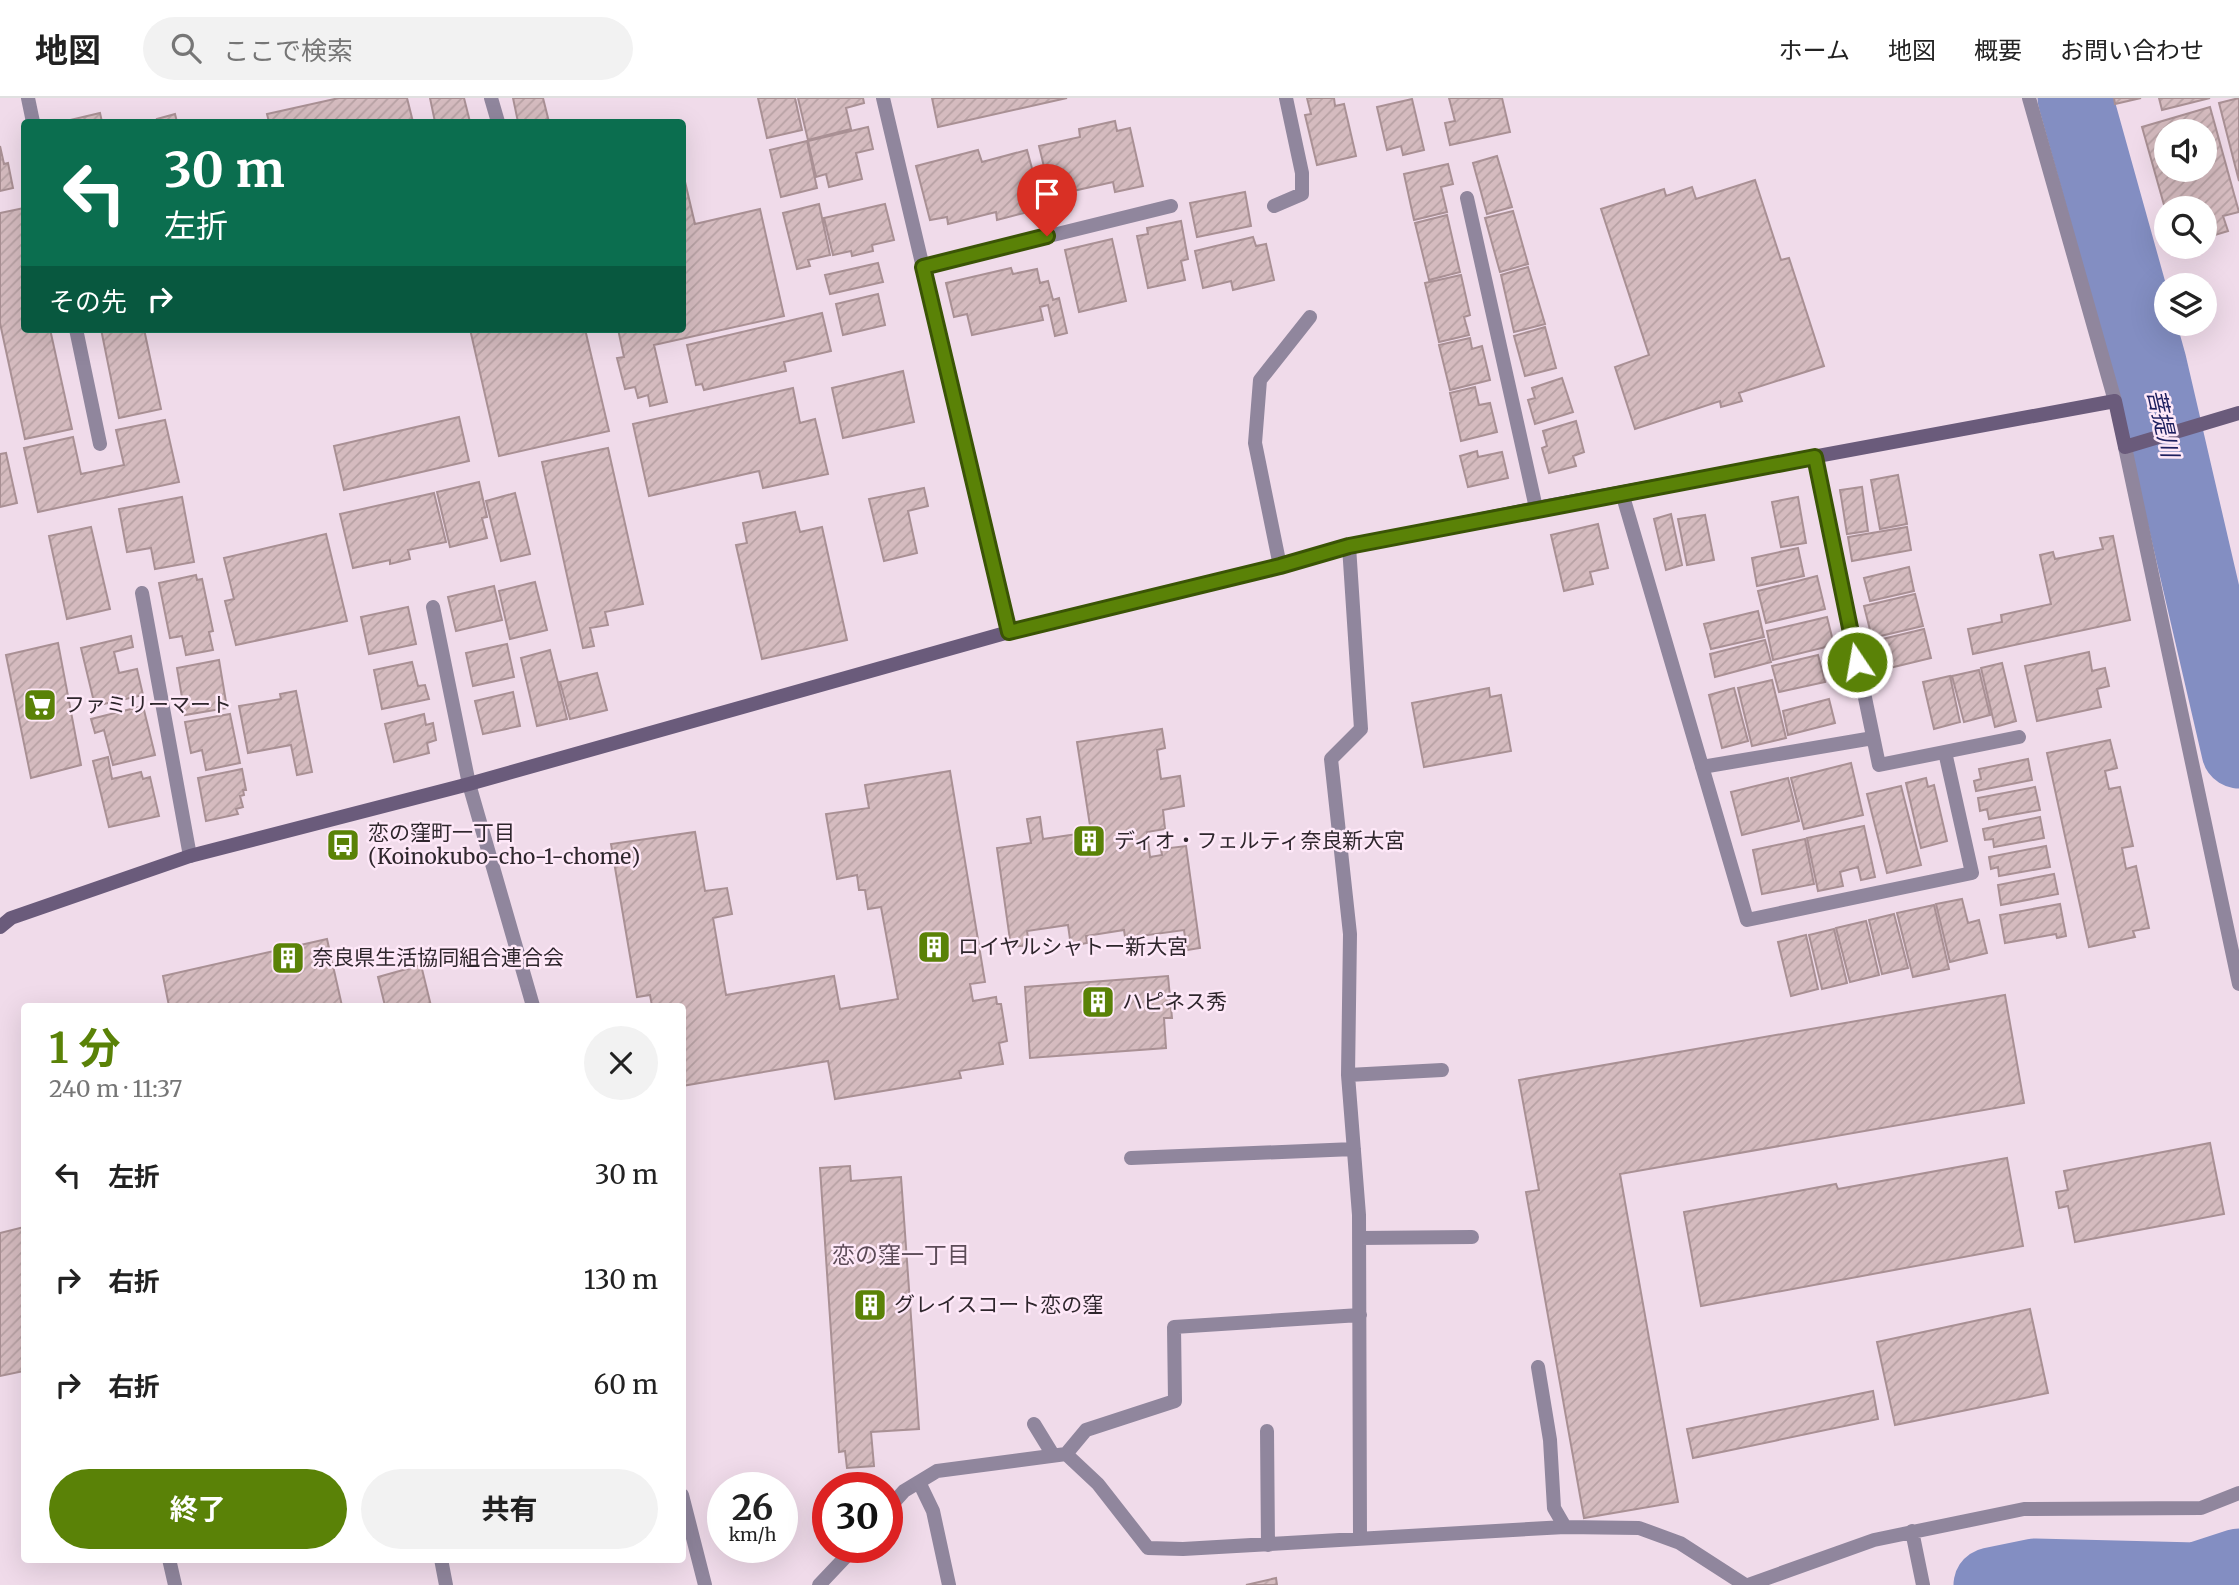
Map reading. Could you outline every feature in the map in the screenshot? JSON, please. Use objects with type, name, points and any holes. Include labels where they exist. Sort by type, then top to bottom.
[{"type":"street","points":[[27,98],[32,119]]},
{"type":"street","points":[[491,98],[497,119]]},
{"type":"street","points":[[884,98],[1009,632]]},
{"type":"street","points":[[1274,206],[1302,194],[1302,173],[1286,98]]},
{"type":"street","points":[[2029,98],[2115,401],[2239,984]]},
{"type":"street","points":[[1467,198],[1536,508]]},
{"type":"street","points":[[923,267],[1171,206]]},
{"type":"street","points":[[1280,566],[1255,443],[1260,380],[1310,317]]},
{"type":"street","points":[[77,333],[100,444]]},
{"type":"street","points":[[0,927],[11,918],[191,856],[469,784],[1009,632],[1280,566],[1349,546],[1536,508],[2115,401]]},
{"type":"street","points":[[2125,447],[2239,414]]},
{"type":"street","points":[[1815,457],[1879,765],[2019,737]]},
{"type":"street","points":[[1622,493],[1747,920],[1972,873],[1945,752]]},
{"type":"street","points":[[1349,546],[1361,729],[1331,759],[1347,844],[1350,934],[1348,1075],[1359,1238],[1360,1539]]},
{"type":"street","points":[[142,593],[191,856]]},
{"type":"street","points":[[433,607],[469,784],[532,1003]]},
{"type":"street","points":[[1702,767],[1873,738]]},
{"type":"street","points":[[1348,1075],[1442,1070]]},
{"type":"street","points":[[1131,1158],[1354,1149]]},
{"type":"street","points":[[1359,1238],[1472,1237]]},
{"type":"street","points":[[903,1492],[937,1471],[1060,1455],[1086,1430],[1175,1401],[1174,1327],[1360,1315]]},
{"type":"street","points":[[1538,1367],[1550,1440],[1554,1508],[1565,1527]]},
{"type":"street","points":[[1034,1424],[1060,1455],[1098,1484],[1148,1548],[1268,1545],[1565,1527],[1639,1528],[1680,1543],[1746,1585],[1874,1540],[2024,1509],[2201,1508],[2239,1493]]},
{"type":"street","points":[[1267,1432],[1268,1545]]},
{"type":"street","points":[[919,1482],[933,1511],[949,1585]]},
{"type":"street","points":[[686,1511],[705,1585]]},
{"type":"street","points":[[1912,1531],[1923,1585]]},
{"type":"street","points":[[170,1563],[175,1585]]},
{"type":"street","points":[[442,1563],[446,1585]]},
{"type":"street","points":[[819,1585],[840,1563]]},
{"type":"building","points":[[339,98],[407,98],[412,119],[268,119],[267,114]]},
{"type":"building","points":[[430,98],[464,98],[469,119],[434,119]]},
{"type":"building","points":[[513,98],[543,98],[548,119],[517,119]]},
{"type":"building","points":[[758,98],[795,98],[802,130],[767,138]]},
{"type":"building","points":[[798,98],[863,98],[864,103],[846,108],[851,129],[808,140]]},
{"type":"building","points":[[932,98],[1067,98],[938,127]]},
{"type":"building","points":[[1307,98],[1334,98],[1335,106],[1344,104],[1356,156],[1317,165],[1305,115],[1311,114]]},
{"type":"building","points":[[1449,98],[1502,98],[1510,132],[1450,145],[1445,123],[1455,121]]},
{"type":"building","points":[[2114,98],[2141,98],[2115,104]]},
{"type":"building","points":[[2159,98],[2210,98],[2162,110]]},
{"type":"building","points":[[2239,98],[2239,181],[2219,103]]},
{"type":"building","points":[[1412,99],[1424,150],[1403,155],[1401,146],[1387,150],[1377,107]]},
{"type":"building","points":[[2210,107],[2213,119],[2169,119]]},
{"type":"building","points":[[100,113],[101,119],[74,119]]},
{"type":"building","points":[[175,114],[176,119],[157,119]]},
{"type":"building","points":[[1115,121],[1117,131],[1130,128],[1143,186],[1115,192],[1113,182],[1051,196],[1039,146],[1080,137],[1079,129]]},
{"type":"building","points":[[2154,123],[2154,170],[2142,127]]},
{"type":"building","points":[[868,127],[873,149],[856,153],[862,179],[829,187],[826,174],[816,177],[808,141]]},
{"type":"building","points":[[2217,132],[2239,212],[2223,216],[2228,231],[2217,234],[2217,196],[2161,196],[2158,182],[2217,182]]},
{"type":"building","points":[[807,141],[817,188],[781,197],[770,150]]},
{"type":"building","points":[[0,146],[4,164],[8,163],[13,188],[0,191]]},
{"type":"building","points":[[978,150],[982,162],[1027,150],[1039,194],[1020,198],[1024,213],[997,220],[996,212],[948,224],[947,217],[930,220],[916,166]]},
{"type":"building","points":[[1497,156],[1512,207],[1487,214],[1473,163]]},
{"type":"building","points":[[1448,164],[1453,184],[1441,187],[1447,212],[1414,220],[1404,174]]},
{"type":"building","points":[[1755,180],[1781,260],[1789,258],[1824,366],[1739,393],[1742,401],[1721,407],[1720,401],[1635,429],[1615,367],[1649,355],[1601,209],[1664,189],[1666,196],[1692,187],[1696,199]]},
{"type":"building","points":[[686,186],[695,224],[760,209],[784,316],[654,345],[667,402],[650,406],[648,395],[638,398],[635,387],[625,389],[617,358],[624,357],[619,333],[686,333]]},
{"type":"building","points":[[1245,192],[1251,226],[1197,237],[1190,203]]},
{"type":"building","points":[[819,204],[830,255],[808,260],[810,266],[797,269],[783,213]]},
{"type":"building","points":[[885,204],[894,240],[872,245],[873,251],[852,256],[851,251],[833,255],[824,218]]},
{"type":"building","points":[[21,209],[21,333],[51,333],[72,429],[25,439],[0,323],[0,213]]},
{"type":"building","points":[[1513,211],[1528,264],[1500,272],[1485,218]]},
{"type":"building","points":[[1447,215],[1460,272],[1429,280],[1415,223]]},
{"type":"building","points":[[1181,221],[1188,259],[1181,261],[1185,280],[1148,288],[1137,236],[1148,234],[1147,228]]},
{"type":"building","points":[[1253,237],[1256,246],[1266,244],[1274,280],[1233,290],[1231,281],[1203,288],[1195,251]]},
{"type":"building","points":[[1112,239],[1126,301],[1079,312],[1065,250]]},
{"type":"building","points":[[878,263],[883,282],[830,294],[825,275]]},
{"type":"building","points":[[1528,267],[1545,324],[1514,332],[1501,275]]},
{"type":"building","points":[[1011,268],[1013,274],[1037,269],[1040,283],[1048,281],[1053,300],[1059,298],[1067,333],[1055,336],[1048,305],[1040,307],[1043,320],[972,335],[967,314],[954,317],[946,283]]},
{"type":"building","points":[[1461,275],[1470,315],[1464,317],[1469,335],[1439,342],[1425,283]]},
{"type":"building","points":[[878,294],[885,325],[843,335],[836,304]]},
{"type":"building","points":[[822,313],[831,351],[784,362],[786,371],[704,390],[702,384],[696,385],[687,345]]},
{"type":"building","points":[[1545,327],[1556,368],[1525,376],[1514,336]]},
{"type":"building","points":[[102,333],[145,333],[161,409],[119,418]]},
{"type":"building","points":[[471,333],[586,333],[609,431],[499,456]]},
{"type":"building","points":[[1470,338],[1472,349],[1482,346],[1490,380],[1450,390],[1439,345]]},
{"type":"building","points":[[903,371],[914,422],[843,438],[832,388]]},
{"type":"building","points":[[1562,378],[1573,412],[1535,424],[1528,400],[1535,398],[1532,388]]},
{"type":"building","points":[[1475,387],[1479,405],[1490,403],[1497,432],[1461,441],[1450,393]]},
{"type":"building","points":[[793,388],[800,423],[815,419],[828,474],[763,488],[759,471],[649,496],[633,424]]},
{"type":"building","points":[[459,417],[469,461],[344,490],[334,446]]},
{"type":"building","points":[[165,420],[179,482],[38,512],[24,448],[73,437],[81,474],[124,465],[116,430]]},
{"type":"building","points":[[1576,421],[1584,452],[1573,456],[1576,466],[1549,473],[1542,448],[1547,446],[1543,431]]},
{"type":"building","points":[[608,448],[643,604],[605,612],[608,625],[590,628],[594,646],[583,648],[542,462]]},
{"type":"building","points":[[1477,451],[1478,457],[1502,452],[1508,478],[1468,487],[1460,456]]},
{"type":"building","points":[[6,453],[17,503],[0,507],[0,454]]},
{"type":"building","points":[[1898,475],[1907,524],[1880,529],[1871,480]]},
{"type":"building","points":[[479,482],[487,517],[482,518],[487,538],[450,547],[437,492]]},
{"type":"building","points":[[1862,487],[1868,531],[1847,534],[1840,490]]},
{"type":"building","points":[[924,488],[928,506],[908,511],[917,553],[884,561],[869,499]]},
{"type":"building","points":[[434,493],[446,542],[408,550],[410,559],[390,564],[390,560],[353,568],[340,514]]},
{"type":"building","points":[[515,493],[530,554],[501,561],[486,501]]},
{"type":"building","points":[[182,497],[194,562],[155,569],[151,548],[127,552],[119,509]]},
{"type":"building","points":[[1798,497],[1806,543],[1781,547],[1772,502]]},
{"type":"building","points":[[795,512],[800,532],[822,527],[847,640],[762,659],[736,545],[747,543],[743,523]]},
{"type":"building","points":[[1671,514],[1682,565],[1666,570],[1654,519]]},
{"type":"building","points":[[1705,515],[1714,560],[1687,565],[1678,519]]},
{"type":"building","points":[[1598,524],[1608,568],[1590,572],[1593,584],[1564,591],[1551,535]]},
{"type":"building","points":[[91,527],[110,609],[67,619],[49,536]]},
{"type":"building","points":[[1907,527],[1911,550],[1852,561],[1848,537]]},
{"type":"building","points":[[326,534],[347,621],[236,645],[225,601],[234,599],[224,558]]},
{"type":"building","points":[[2113,536],[2130,620],[1973,654],[1968,629],[2002,622],[2001,615],[2051,604],[2040,555],[2053,552],[2055,559],[2103,549],[2100,538]]},
{"type":"building","points":[[1798,548],[1804,576],[1757,586],[1752,558]]},
{"type":"building","points":[[1909,567],[1914,591],[1870,601],[1864,578]]},
{"type":"building","points":[[196,575],[197,580],[202,579],[213,631],[209,632],[213,650],[186,655],[182,636],[170,638],[159,583]]},
{"type":"building","points":[[1817,576],[1825,609],[1766,623],[1758,591]]},
{"type":"building","points":[[535,582],[547,630],[510,639],[499,591]]},
{"type":"building","points":[[494,586],[502,620],[456,631],[448,597]]},
{"type":"building","points":[[1915,594],[1923,626],[1872,638],[1864,606]]},
{"type":"building","points":[[408,607],[416,644],[369,654],[361,617]]},
{"type":"building","points":[[1758,611],[1764,637],[1711,649],[1704,624]]},
{"type":"building","points":[[1827,617],[1834,645],[1773,660],[1767,631]]},
{"type":"building","points":[[1924,629],[1931,658],[1873,672],[1866,643]]},
{"type":"building","points":[[131,636],[133,647],[114,652],[119,673],[137,669],[143,695],[95,706],[81,648]]},
{"type":"building","points":[[1765,640],[1771,662],[1715,677],[1710,654]]},
{"type":"building","points":[[58,643],[81,765],[31,778],[6,655]]},
{"type":"building","points":[[507,644],[514,677],[473,686],[466,653]]},
{"type":"building","points":[[550,650],[567,719],[537,726],[521,658]]},
{"type":"building","points":[[2089,652],[2092,671],[2105,668],[2109,686],[2097,689],[2101,707],[2037,721],[2025,666]]},
{"type":"building","points":[[1818,655],[1825,682],[1779,692],[1772,666]]},
{"type":"building","points":[[219,660],[227,708],[185,715],[177,668]]},
{"type":"building","points":[[412,662],[418,686],[425,685],[429,699],[382,709],[374,670]]},
{"type":"building","points":[[2002,663],[2016,721],[1995,727],[1981,668]]},
{"type":"building","points":[[1979,670],[1990,715],[1964,722],[1952,676]]},
{"type":"building","points":[[597,673],[607,710],[570,719],[560,682]]},
{"type":"building","points":[[1950,676],[1960,722],[1934,729],[1923,682]]},
{"type":"building","points":[[1772,680],[1786,738],[1752,746],[1738,688]]},
{"type":"building","points":[[1489,688],[1490,697],[1501,695],[1511,751],[1424,767],[1412,703]]},
{"type":"building","points":[[1734,688],[1748,741],[1722,748],[1709,695]]},
{"type":"building","points":[[296,691],[312,772],[297,775],[291,745],[248,753],[239,706],[281,699],[280,694]]},
{"type":"building","points":[[513,692],[520,726],[483,734],[475,701]]},
{"type":"building","points":[[1829,699],[1835,723],[1788,735],[1783,711]]},
{"type":"building","points":[[143,706],[155,755],[113,765],[104,730],[95,733],[91,719]]},
{"type":"building","points":[[230,714],[240,763],[206,770],[202,750],[191,753],[185,722]]},
{"type":"building","points":[[424,714],[426,725],[433,723],[436,740],[427,743],[429,753],[394,762],[385,724]]},
{"type":"building","name":"ディオ・フェルティ奈良新大宮","points":[[1162,729],[1165,748],[1157,750],[1161,779],[1180,776],[1184,806],[1163,810],[1165,829],[1147,832],[1150,857],[1162,855],[1161,849],[1186,846],[1200,948],[1187,950],[1184,930],[1140,936],[1141,948],[1127,950],[1124,930],[1086,936],[1087,943],[1071,946],[1068,925],[1027,931],[1029,945],[1011,947],[997,848],[1031,843],[1027,819],[1040,817],[1043,839],[1091,832],[1077,742]]},
{"type":"building","points":[[2110,740],[2117,768],[2105,771],[2109,789],[2120,787],[2133,846],[2122,848],[2126,869],[2136,866],[2149,928],[2133,931],[2135,937],[2089,947],[2047,753]]},
{"type":"building","points":[[108,757],[112,779],[141,772],[143,779],[150,777],[159,816],[109,827],[93,761]]},
{"type":"building","points":[[2028,759],[2032,780],[1976,791],[1974,781],[1981,779],[1979,769]]},
{"type":"building","points":[[1851,763],[1863,815],[1804,829],[1791,778]]},
{"type":"building","points":[[242,769],[246,790],[243,790],[244,795],[240,796],[243,807],[236,809],[238,814],[206,821],[198,778]]},
{"type":"building","name":"ロイヤルシャトー新大宮","points":[[950,771],[985,982],[970,984],[973,1001],[996,997],[997,1004],[1001,1004],[1007,1041],[999,1043],[1003,1064],[959,1071],[961,1078],[835,1099],[828,1061],[686,1085],[686,1003],[651,1003],[650,995],[637,997],[611,844],[695,832],[705,891],[727,888],[732,914],[713,918],[726,995],[834,976],[840,1009],[898,999],[881,907],[868,909],[865,890],[859,890],[857,875],[837,879],[826,814],[869,808],[865,785]]},
{"type":"building","points":[[1788,778],[1799,821],[1742,835],[1731,792]]},
{"type":"building","points":[[1926,778],[1928,787],[1934,785],[1947,841],[1921,848],[1906,783]]},
{"type":"building","points":[[1901,786],[1921,865],[1887,873],[1867,794]]},
{"type":"building","points":[[2035,787],[2040,810],[1989,819],[1987,809],[1980,811],[1978,798]]},
{"type":"building","points":[[2040,817],[2044,838],[1994,847],[1993,839],[1985,840],[1983,829]]},
{"type":"building","points":[[1864,826],[1875,877],[1861,880],[1858,867],[1840,872],[1843,886],[1818,891],[1807,838]]},
{"type":"building","points":[[1805,839],[1814,884],[1762,894],[1753,850]]},
{"type":"building","points":[[2046,846],[2050,867],[1999,876],[1998,867],[1991,869],[1989,857]]},
{"type":"building","points":[[2054,874],[2058,894],[2001,905],[1998,885]]},
{"type":"building","points":[[1962,899],[1968,923],[1979,920],[1987,953],[1950,962],[1936,904]]},
{"type":"building","points":[[2060,904],[2066,936],[2057,938],[2056,934],[2005,943],[2000,915]]},
{"type":"building","points":[[1934,905],[1949,969],[1913,977],[1897,913]]},
{"type":"building","points":[[1894,914],[1908,968],[1882,974],[1869,920]]},
{"type":"building","points":[[1866,921],[1879,975],[1850,982],[1836,928]]},
{"type":"building","points":[[1834,929],[1847,983],[1822,989],[1809,935]]},
{"type":"building","points":[[1806,935],[1818,989],[1791,996],[1778,942]]},
{"type":"building","name":"奈良県生活協同組合連合会","points":[[327,939],[341,1003],[168,1003],[163,976]]},
{"type":"building","points":[[421,965],[430,1003],[384,1003],[378,977]]},
{"type":"building","name":"ハピネス秀","points":[[1168,976],[1172,1018],[1164,1018],[1166,1048],[1030,1058],[1025,987]]},
{"type":"building","points":[[2005,995],[2024,1103],[1620,1174],[1678,1502],[1584,1518],[1526,1192],[1539,1190],[1519,1080]]},
{"type":"building","points":[[2210,1143],[2224,1214],[2075,1242],[2068,1206],[2059,1208],[2056,1192],[2068,1190],[2064,1171]]},
{"type":"building","points":[[2007,1158],[2023,1246],[1701,1306],[1684,1212],[1836,1184],[1838,1189]]},
{"type":"building","name":"グレイスコート恋の窪","points":[[850,1166],[851,1181],[901,1177],[919,1429],[871,1432],[874,1466],[847,1468],[845,1451],[839,1452],[820,1168]]},
{"type":"building","points":[[21,1228],[21,1372],[0,1376],[0,1233]]},
{"type":"building","points":[[2030,1309],[2048,1393],[1895,1425],[1877,1342]]},
{"type":"building","points":[[1873,1391],[1878,1419],[1693,1458],[1687,1429]]},
{"type":"building","points":[[1276,1578],[1277,1585],[1246,1585]]},
{"type":"waterway","name":"菩提川","points":[[2075,98],[2149,363],[2239,751]]},
{"type":"waterway","name":"菩提川","points":[[1991,1585],[2035,1576],[2196,1580],[2239,1566]]},
{"type":"place","name":"ファミリーマート","points":[[40,705]]},
{"type":"place","name":"ディオ・フェルティ奈良新大宮","points":[[1089,841]]},
{"type":"place","name":"恋の窪町一丁目 (Koinokubo-cho-1-chome)","points":[[343,845]]},
{"type":"place","name":"ロイヤルシャトー新大宮","points":[[934,947]]},
{"type":"place","name":"奈良県生活協同組合連合会","points":[[288,958]]},
{"type":"place","name":"ハピネス秀","points":[[1098,1002]]},
{"type":"place","name":"グレイスコート恋の窪","points":[[870,1305]]},
{"type":"district","name":"恋の窪一丁目","points":[[901,1255]]},
{"type":"route","points":[[1047,236],[923,267],[1009,632],[1280,566],[1349,546],[1536,508],[1815,457],[1857,662]]}]
